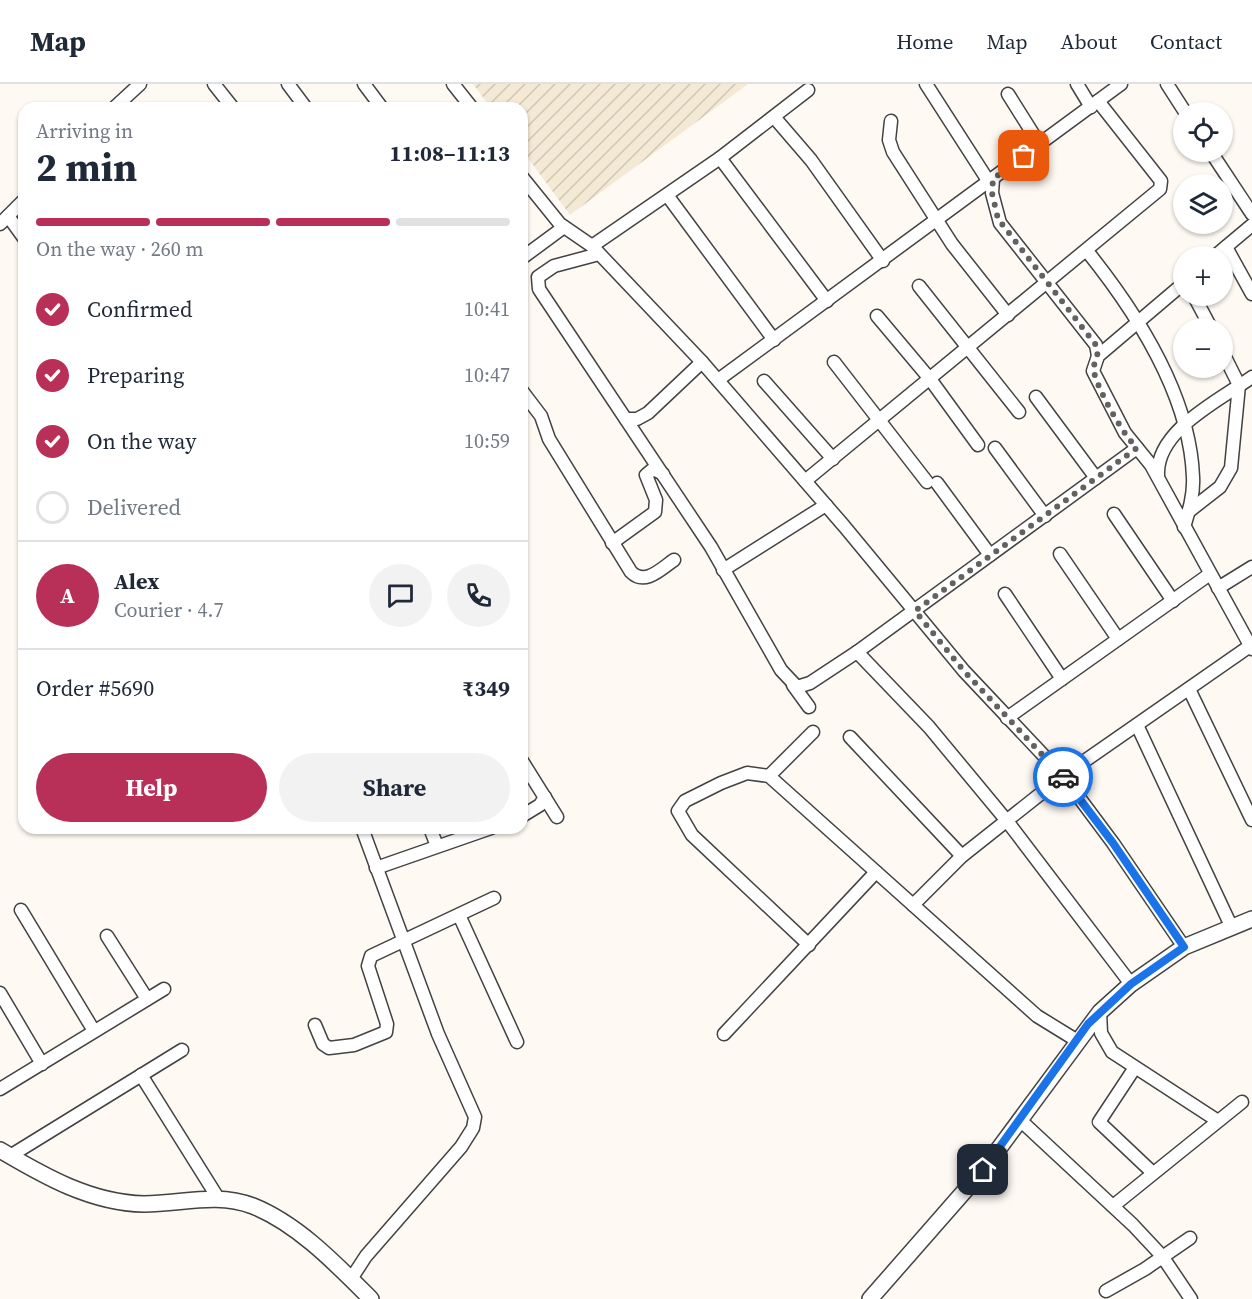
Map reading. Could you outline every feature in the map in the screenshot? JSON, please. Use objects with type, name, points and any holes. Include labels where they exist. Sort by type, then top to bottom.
[{"type":"street","points":[[120,102],[140,84]]},
{"type":"street","points":[[214,84],[228,102]]},
{"type":"street","points":[[288,84],[302,102]]},
{"type":"street","points":[[364,84],[378,102]]},
{"type":"street","points":[[453,84],[467,102]]},
{"type":"street","points":[[926,84],[991,181],[1000,223],[1096,345],[1098,356]]},
{"type":"street","points":[[805,481],[1150,199],[1161,184],[1077,84]]},
{"type":"street","points":[[718,380],[1121,84]]},
{"type":"street","points":[[1167,84],[1179,102]]},
{"type":"street","points":[[808,90],[596,250],[554,266],[541,273],[537,281],[539,289],[663,474],[723,570],[781,670],[809,707]]},
{"type":"street","points":[[1008,94],[1040,145]]},
{"type":"street","points":[[774,117],[811,160],[883,261]]},
{"type":"street","points":[[891,121],[890,146],[963,259],[1008,315]]},
{"type":"street","points":[[720,158],[827,301]]},
{"type":"street","points":[[1218,162],[1252,214]]},
{"type":"street","points":[[528,184],[564,227],[596,250],[718,380],[1007,718],[1063,776],[1113,843],[1184,947]]},
{"type":"street","points":[[667,195],[774,340]]},
{"type":"street","points":[[18,206],[4,220],[18,233]]},
{"type":"street","points":[[1227,246],[1252,225]]},
{"type":"street","points":[[528,254],[564,227]]},
{"type":"street","points":[[1087,250],[1122,295],[1174,393],[1185,425],[1194,478],[1184,527]]},
{"type":"street","points":[[1233,260],[1252,294]]},
{"type":"street","points":[[919,286],[1019,412]]},
{"type":"street","points":[[913,905],[962,856],[1063,776],[1251,647],[1151,465],[1125,433],[1096,378],[1093,365],[1098,356],[1173,292]]},
{"type":"street","points":[[877,316],[930,379],[978,445]]},
{"type":"street","points":[[834,362],[990,555]]},
{"type":"street","points":[[626,419],[638,419],[648,414],[702,363]]},
{"type":"street","points":[[1188,512],[1220,487],[1231,468],[1239,385],[1233,373]]},
{"type":"street","points":[[1159,479],[1158,464],[1163,449],[1185,425],[1252,377]]},
{"type":"street","points":[[764,381],[832,459]]},
{"type":"street","points":[[1036,397],[1096,478]]},
{"type":"street","points":[[528,399],[541,416],[549,440],[631,573],[639,578],[648,578],[674,560]]},
{"type":"street","points":[[995,448],[1044,516]]},
{"type":"street","points":[[793,685],[797,687],[807,685],[857,652],[1137,448]]},
{"type":"street","points":[[612,543],[655,512],[657,504],[646,475],[654,469],[663,474]]},
{"type":"street","points":[[723,570],[826,505]]},
{"type":"street","points":[[1114,514],[1173,601]]},
{"type":"street","points":[[1060,554],[1118,639]]},
{"type":"street","points":[[1218,588],[1252,567]]},
{"type":"street","points":[[1007,718],[1210,574]]},
{"type":"street","points":[[1005,594],[1062,679]]},
{"type":"street","points":[[857,652],[929,727],[1007,820],[1131,984]]},
{"type":"street","points":[[1189,689],[1252,820]]},
{"type":"street","points":[[1137,725],[1232,928]]},
{"type":"street","points":[[769,776],[813,732]]},
{"type":"street","points":[[850,737],[962,856]]},
{"type":"street","points":[[528,771],[557,817]]},
{"type":"street","points":[[809,945],[692,835],[678,811],[685,801],[729,779],[747,773],[769,776],[1037,1016],[1076,1040]]},
{"type":"street","points":[[528,812],[540,805],[545,798]]},
{"type":"street","points":[[351,1279],[373,1248],[456,1153],[475,1117],[438,1034],[364,834]]},
{"type":"street","points":[[432,834],[437,846]]},
{"type":"street","points":[[376,868],[472,834]]},
{"type":"street","points":[[724,1034],[876,872]]},
{"type":"street","points":[[315,1025],[323,1044],[329,1048],[354,1045],[386,1032],[387,1024],[369,966],[375,953],[495,898]]},
{"type":"street","points":[[21,910],[94,1031]]},
{"type":"street","points":[[459,915],[517,1042]]},
{"type":"street","points":[[870,1299],[954,1206],[1076,1040],[1100,1012],[1131,984],[1184,947],[1252,919]]},
{"type":"street","points":[[106,936],[147,999]]},
{"type":"street","points":[[0,1089],[164,988]]},
{"type":"street","points":[[0,993],[42,1064]]},
{"type":"street","points":[[1100,1012],[1104,1042],[1112,1052],[1134,1069],[1218,1121]]},
{"type":"street","points":[[5,1153],[182,1050]]},
{"type":"street","points":[[1134,1069],[1100,1122],[1153,1173]]},
{"type":"street","points":[[141,1075],[218,1198]]},
{"type":"street","points":[[1113,1206],[1242,1102]]},
{"type":"street","points":[[1019,1119],[1113,1206],[1162,1256],[1191,1299]]},
{"type":"street","points":[[5,1153],[63,1185],[102,1198],[145,1204],[218,1198],[269,1213],[294,1230],[371,1299]]},
{"type":"street","points":[[1106,1291],[1145,1269],[1190,1238]]},
{"type":"shaded area","points":[[473,84],[748,84],[570,215],[528,158],[528,102],[486,102]]},
{"type":"way so far","points":[[1024,156],[993,179],[991,187],[998,219],[1096,345],[1098,356],[1093,365],[1096,378],[1125,433],[1137,448],[915,611],[964,671],[1063,777]]},
{"type":"route","points":[[983,1170],[1088,1024],[1131,984],[1184,947],[1113,843],[1063,777]]}]
